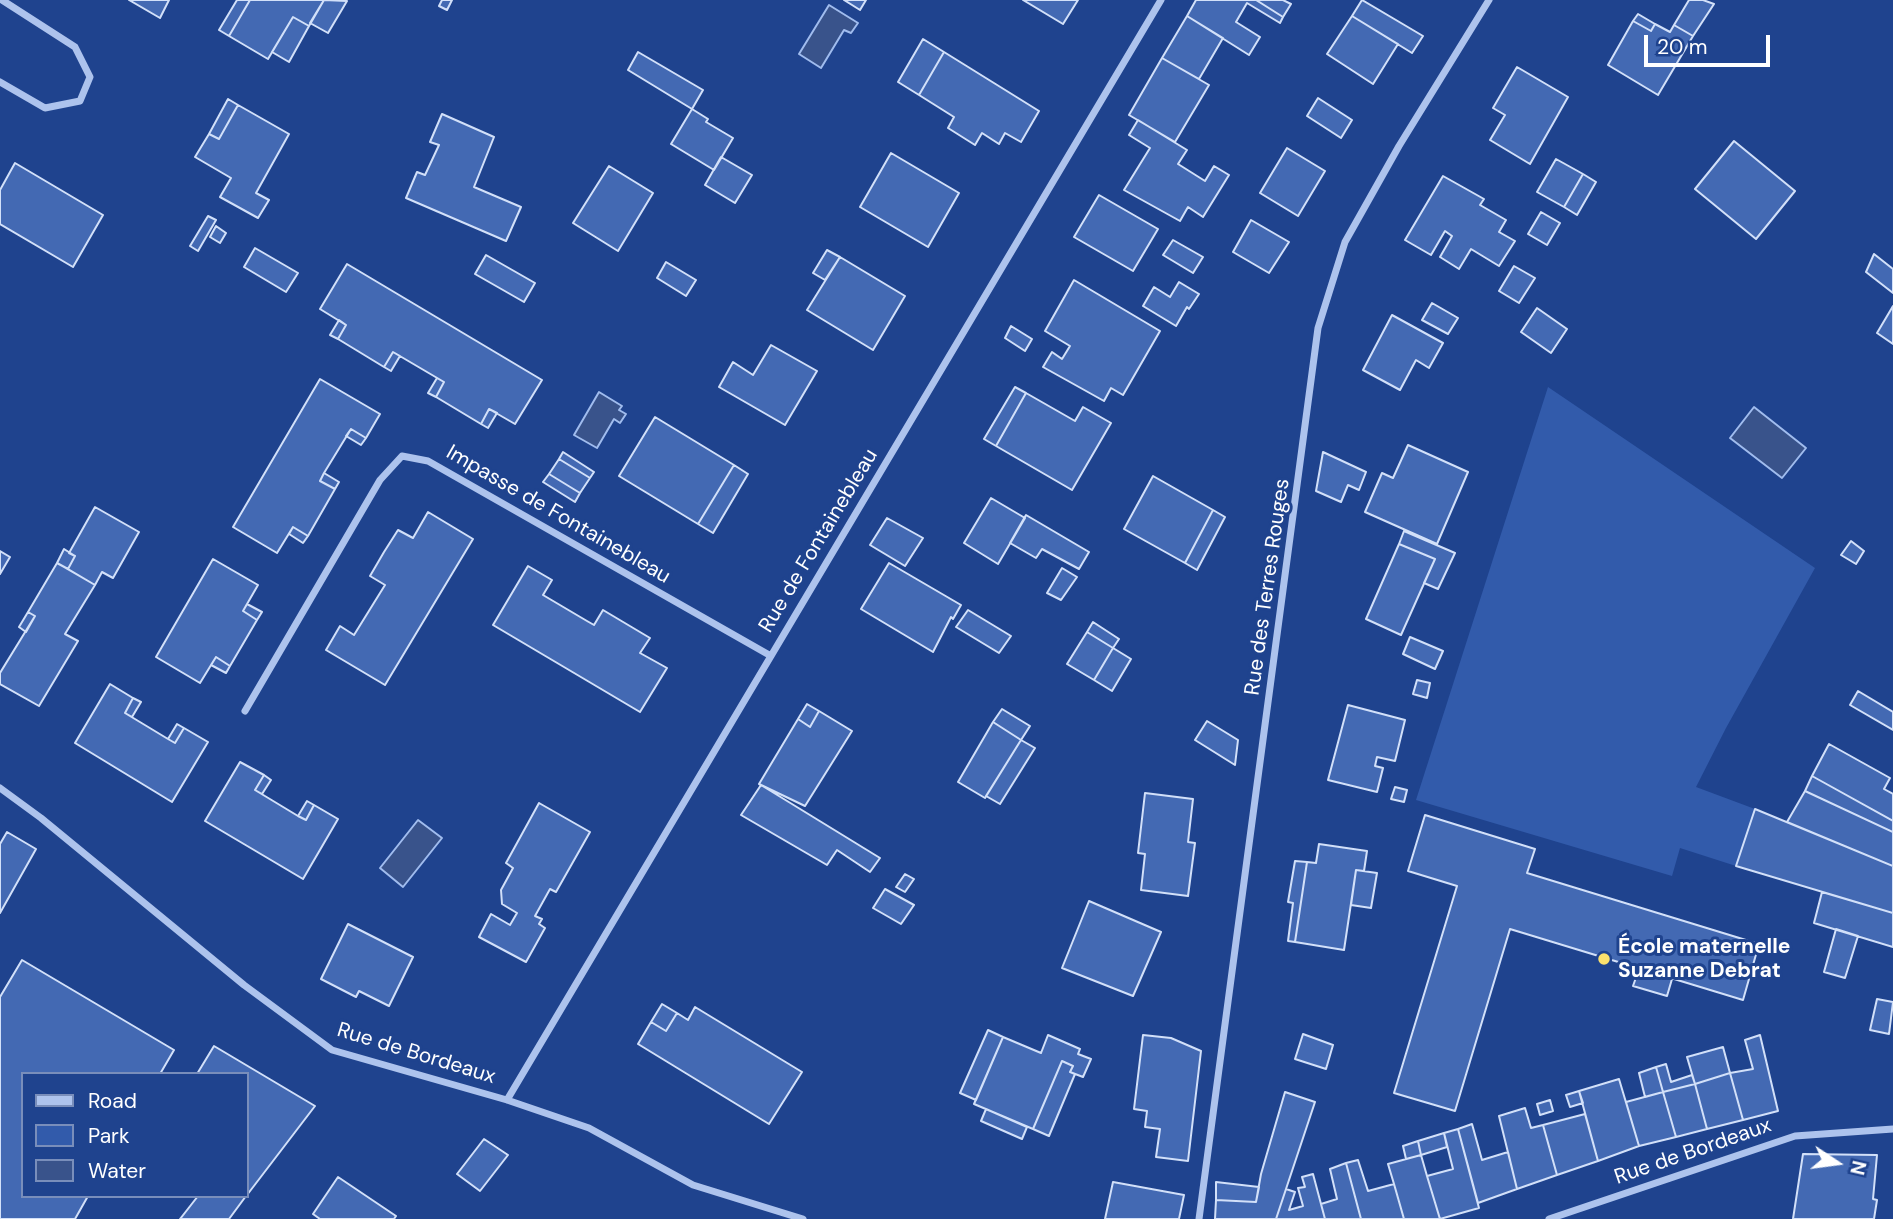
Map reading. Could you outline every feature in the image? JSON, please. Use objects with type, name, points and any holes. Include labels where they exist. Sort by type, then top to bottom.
[{"type":"street","points":[[0,82],[44,108],[80,101],[90,77],[75,47],[2,0]]},
{"type":"street","name":"Rue de Fontainebleau","points":[[507,1100],[1161,0]]},
{"type":"street","name":"Rue des Terres Rouges","points":[[1199,1219],[1318,328],[1345,242],[1399,146],[1489,0]]},
{"type":"street","name":"Impasse de Fontainebleau","points":[[245,711],[380,480],[402,456],[428,461],[771,656]]},
{"type":"street","name":"Rue de Bordeaux","points":[[0,788],[41,818],[243,985],[332,1050],[507,1100],[589,1128],[693,1185],[803,1219]]},
{"type":"street","name":"Rue de Bordeaux","points":[[1549,1219],[1795,1136],[1893,1129]]},
{"type":"green space","points":[[1548,387],[1815,568],[1696,787],[1755,809],[1736,866],[1680,848],[1672,876],[1416,800]]},
{"type":"water","points":[[829,5],[858,23],[851,33],[844,30],[821,68],[799,54]]},
{"type":"water","points":[[599,392],[622,406],[619,410],[626,414],[620,423],[614,419],[597,448],[574,435]]},
{"type":"water","points":[[1754,407],[1806,448],[1782,478],[1730,438]]},
{"type":"water","points":[[418,820],[442,838],[403,887],[380,868]]},
{"type":"building","points":[[129,0],[169,0],[160,18]]},
{"type":"building","points":[[237,0],[250,0],[229,36],[219,30]]},
{"type":"building","points":[[250,0],[324,0],[309,26],[293,17],[268,59],[229,36]]},
{"type":"building","points":[[324,0],[347,1],[328,33],[310,23]]},
{"type":"building","points":[[442,0],[452,0],[447,10],[439,6]]},
{"type":"building","points":[[844,0],[866,0],[860,10]]},
{"type":"building","points":[[1023,0],[1078,0],[1063,24]]},
{"type":"building","points":[[1196,0],[1256,0],[1283,17],[1280,23],[1247,3],[1236,22],[1260,37],[1249,55],[1187,16]]},
{"type":"building","points":[[1256,0],[1283,0],[1291,4],[1283,17]]},
{"type":"building","points":[[1362,0],[1423,36],[1412,53],[1352,16]]},
{"type":"building","points":[[1689,0],[1703,0],[1714,4],[1693,36],[1674,25]]},
{"type":"building","points":[[1638,14],[1655,24],[1651,31],[1633,21]]},
{"type":"building","points":[[1187,16],[1223,38],[1199,79],[1162,58]]},
{"type":"building","points":[[1352,16],[1398,44],[1373,84],[1327,54]]},
{"type":"building","points":[[293,17],[309,26],[289,62],[272,52]]},
{"type":"building","points":[[1633,21],[1651,31],[1655,24],[1670,32],[1674,25],[1693,36],[1658,95],[1608,65]]},
{"type":"building","points":[[923,39],[944,52],[919,95],[898,82]]},
{"type":"building","points":[[638,52],[703,90],[692,109],[628,70]]},
{"type":"building","points":[[944,52],[1039,111],[1021,142],[1005,133],[999,144],[982,133],[975,145],[948,128],[954,117],[919,95]]},
{"type":"building","points":[[1162,58],[1209,85],[1175,142],[1129,115]]},
{"type":"building","points":[[1517,67],[1568,97],[1530,164],[1490,140],[1505,115],[1493,108]]},
{"type":"building","points":[[1318,98],[1352,120],[1341,138],[1307,116]]},
{"type":"building","points":[[228,99],[238,105],[219,139],[209,134]]},
{"type":"building","points":[[238,105],[289,134],[256,193],[269,200],[258,218],[220,197],[231,178],[195,157],[209,134],[219,139]]},
{"type":"building","points":[[692,109],[708,119],[706,122],[733,138],[714,170],[671,144]]},
{"type":"building","points":[[442,114],[494,137],[474,187],[521,207],[506,241],[406,198],[417,172],[425,175],[439,145],[430,142]]},
{"type":"building","points":[[1138,120],[1187,150],[1178,164],[1205,181],[1214,166],[1229,175],[1203,217],[1188,207],[1180,221],[1124,190],[1150,148],[1129,135]]},
{"type":"building","points":[[1734,141],[1795,191],[1756,239],[1695,189]]},
{"type":"building","points":[[1287,148],[1325,171],[1298,216],[1260,193]]},
{"type":"building","points":[[891,153],[959,193],[928,247],[860,207]]},
{"type":"building","points":[[721,157],[752,175],[735,203],[705,185]]},
{"type":"building","points":[[1556,159],[1583,174],[1564,207],[1537,192]]},
{"type":"building","points":[[15,163],[103,215],[73,267],[0,224],[0,190]]},
{"type":"building","points":[[609,166],[653,193],[618,251],[573,223]]},
{"type":"building","points":[[1583,174],[1596,182],[1577,215],[1564,207]]},
{"type":"building","points":[[1443,176],[1484,199],[1480,205],[1506,220],[1499,232],[1515,241],[1499,266],[1471,249],[1459,269],[1440,257],[1452,236],[1445,231],[1431,255],[1405,240]]},
{"type":"building","points":[[1099,195],[1158,229],[1133,271],[1074,237]]},
{"type":"building","points":[[1541,212],[1560,223],[1547,245],[1528,234]]},
{"type":"building","points":[[208,216],[216,220],[198,251],[190,246]]},
{"type":"building","points":[[1251,220],[1289,242],[1269,273],[1233,252]]},
{"type":"building","points":[[216,226],[226,233],[220,243],[210,237]]},
{"type":"building","points":[[1173,240],[1203,257],[1193,273],[1163,255]]},
{"type":"building","points":[[255,248],[298,273],[286,292],[244,267]]},
{"type":"building","points":[[827,250],[840,257],[825,280],[813,273]]},
{"type":"building","points":[[1874,254],[1893,269],[1893,293],[1866,272]]},
{"type":"building","points":[[486,255],[535,283],[524,302],[475,274]]},
{"type":"building","points":[[840,257],[905,296],[873,350],[807,310]]},
{"type":"building","points":[[666,262],[696,280],[686,296],[657,278]]},
{"type":"building","points":[[347,264],[542,380],[515,424],[489,409],[481,424],[436,397],[444,382],[393,352],[384,367],[338,339],[346,325],[320,309]]},
{"type":"building","points":[[1514,266],[1535,278],[1519,303],[1499,291]]},
{"type":"building","points":[[1074,280],[1160,331],[1123,395],[1111,388],[1104,401],[1043,367],[1052,352],[1062,359],[1070,346],[1045,331]]},
{"type":"building","points":[[1179,282],[1199,294],[1189,309],[1187,307],[1176,326],[1143,306],[1154,287],[1170,297]]},
{"type":"building","points":[[1432,303],[1458,318],[1448,334],[1422,320]]},
{"type":"building","points":[[1893,306],[1893,344],[1877,333]]},
{"type":"building","points":[[1537,308],[1567,329],[1551,353],[1521,332]]},
{"type":"building","points":[[1392,315],[1443,343],[1429,368],[1416,360],[1400,390],[1363,370]]},
{"type":"building","points":[[339,320],[346,325],[338,339],[330,335]]},
{"type":"building","points":[[1011,326],[1032,339],[1025,351],[1005,338]]},
{"type":"building","points":[[771,345],[817,371],[785,425],[719,387],[733,362],[753,375]]},
{"type":"building","points":[[393,352],[400,356],[391,371],[384,367]]},
{"type":"building","points":[[437,378],[444,382],[436,397],[428,393]]},
{"type":"building","points":[[320,379],[380,414],[366,438],[351,429],[324,473],[320,481],[335,489],[308,536],[293,527],[277,553],[233,527]]},
{"type":"building","points":[[1015,387],[1026,393],[996,446],[984,439]]},
{"type":"building","points":[[1026,393],[1075,421],[1083,407],[1111,423],[1072,490],[996,446]]},
{"type":"building","points":[[489,409],[497,413],[488,428],[481,424]]},
{"type":"building","points":[[655,417],[734,465],[698,524],[619,476]]},
{"type":"building","points":[[351,429],[366,438],[361,445],[346,436]]},
{"type":"building","points":[[1408,445],[1468,472],[1437,544],[1365,512],[1382,473],[1393,478]]},
{"type":"building","points":[[563,452],[594,472],[590,478],[559,459]]},
{"type":"building","points":[[1323,452],[1366,472],[1359,490],[1348,485],[1341,502],[1316,491]]},
{"type":"building","points":[[559,459],[590,478],[580,493],[549,474]]},
{"type":"building","points":[[734,465],[748,474],[713,533],[698,524]]},
{"type":"building","points":[[324,473],[339,482],[335,489],[320,481]]},
{"type":"building","points":[[549,474],[580,493],[575,502],[543,482]]},
{"type":"building","points":[[1153,476],[1213,510],[1185,563],[1124,529]]},
{"type":"building","points":[[991,498],[1025,518],[998,564],[964,543]]},
{"type":"building","points":[[95,507],[139,532],[113,578],[102,572],[95,585],[68,569],[75,556],[69,553]]},
{"type":"building","points":[[1213,510],[1225,517],[1197,570],[1185,563]]},
{"type":"building","points":[[428,512],[473,539],[385,685],[326,650],[340,626],[354,635],[385,585],[370,576],[384,552],[398,530],[413,538]]},
{"type":"building","points":[[1026,515],[1089,552],[1079,569],[1042,549],[1036,558],[1010,543]]},
{"type":"building","points":[[887,518],[923,538],[905,566],[870,545]]},
{"type":"building","points":[[293,527],[308,536],[303,543],[289,534]]},
{"type":"building","points":[[1404,531],[1455,553],[1438,589],[1424,583],[1435,559],[1399,544]]},
{"type":"building","points":[[1851,541],[1864,551],[1856,564],[1841,555]]},
{"type":"building","points":[[1399,544],[1435,559],[1401,635],[1366,619]]},
{"type":"building","points":[[64,549],[75,556],[68,569],[57,563]]},
{"type":"building","points":[[0,551],[10,557],[0,574]]},
{"type":"building","points":[[213,559],[258,585],[243,611],[257,620],[230,666],[216,657],[200,683],[156,657]]},
{"type":"building","points":[[57,563],[95,585],[65,634],[78,641],[39,706],[0,684],[0,673],[35,616],[28,612]]},
{"type":"building","points":[[889,563],[961,605],[953,619],[951,617],[933,652],[861,609]]},
{"type":"building","points":[[528,566],[552,580],[543,595],[587,621],[594,625],[603,610],[650,638],[640,653],[667,668],[640,712],[493,625]]},
{"type":"building","points":[[1062,568],[1077,577],[1061,600],[1047,593]]},
{"type":"building","points":[[247,604],[262,612],[257,620],[243,611]]},
{"type":"building","points":[[968,610],[1011,636],[999,653],[956,627]]},
{"type":"building","points":[[28,612],[35,616],[26,632],[19,627]]},
{"type":"building","points":[[1093,622],[1119,639],[1113,648],[1087,632]]},
{"type":"building","points":[[1087,632],[1113,648],[1094,680],[1067,664]]},
{"type":"building","points":[[1410,637],[1443,651],[1435,669],[1403,654]]},
{"type":"building","points":[[1113,648],[1131,659],[1112,691],[1094,680]]},
{"type":"building","points":[[216,657],[230,666],[226,673],[211,665]]},
{"type":"building","points":[[1417,680],[1430,683],[1427,698],[1413,694]]},
{"type":"building","points":[[110,684],[133,698],[125,713],[168,739],[175,743],[184,728],[208,742],[172,802],[75,743]]},
{"type":"building","points":[[1858,691],[1893,712],[1893,730],[1850,705]]},
{"type":"building","points":[[133,698],[141,702],[132,717],[125,713]]},
{"type":"building","points":[[807,704],[819,711],[810,727],[798,719]]},
{"type":"building","points":[[1348,705],[1405,720],[1395,761],[1377,757],[1375,766],[1383,768],[1377,792],[1328,780]]},
{"type":"building","points":[[1002,709],[1030,726],[1021,740],[993,722]]},
{"type":"building","points":[[819,711],[852,731],[805,806],[759,784],[798,719],[810,727]]},
{"type":"building","points":[[1207,721],[1238,740],[1235,765],[1195,740]]},
{"type":"building","points":[[993,722],[1021,740],[985,798],[958,782]]},
{"type":"building","points":[[177,724],[184,728],[175,743],[168,739]]},
{"type":"building","points":[[1021,740],[1035,748],[1000,804],[986,796]]},
{"type":"building","points":[[1829,744],[1890,778],[1884,789],[1893,794],[1893,821],[1812,776]]},
{"type":"building","points":[[240,762],[264,775],[255,790],[298,816],[306,820],[314,805],[338,819],[303,879],[205,821]]},
{"type":"building","points":[[264,775],[271,780],[262,794],[255,790]]},
{"type":"building","points":[[1812,776],[1893,821],[1893,832],[1805,791]]},
{"type":"building","points":[[761,785],[880,858],[870,872],[837,850],[827,865],[741,815]]},
{"type":"building","points":[[1395,787],[1407,790],[1404,802],[1391,799]]},
{"type":"building","points":[[1805,791],[1893,832],[1893,866],[1787,822]]},
{"type":"building","points":[[1145,793],[1193,799],[1188,842],[1195,843],[1188,896],[1141,890],[1145,854],[1138,853]]},
{"type":"building","points":[[307,801],[314,805],[306,820],[298,816]]},
{"type":"building","points":[[539,803],[590,832],[556,892],[550,889],[535,916],[542,919],[539,924],[545,928],[526,962],[479,937],[491,914],[510,925],[517,913],[502,904],[501,890],[513,868],[506,863]]},
{"type":"building","points":[[1755,809],[1893,866],[1893,913],[1736,866]]},
{"type":"building","points":[[1425,815],[1535,849],[1527,873],[1759,944],[1743,1000],[1510,929],[1455,1111],[1394,1093],[1457,886],[1408,871]]},
{"type":"building","points":[[7,832],[36,849],[0,913],[0,844]]},
{"type":"building","points":[[1319,844],[1367,851],[1364,871],[1356,870],[1344,950],[1295,942],[1307,862],[1316,863]]},
{"type":"building","points":[[1295,861],[1307,862],[1295,942],[1288,941],[1293,903],[1288,902]]},
{"type":"building","points":[[1356,870],[1377,873],[1371,908],[1351,905]]},
{"type":"building","points":[[905,874],[914,879],[905,892],[896,887]]},
{"type":"building","points":[[885,889],[914,905],[901,924],[873,908]]},
{"type":"building","points":[[1822,892],[1893,913],[1893,947],[1814,923]]},
{"type":"building","points":[[1089,901],[1161,932],[1133,996],[1062,968]]},
{"type":"building","points":[[348,924],[413,957],[389,1006],[359,991],[356,997],[321,979]]},
{"type":"building","points":[[1836,929],[1858,936],[1845,978],[1824,972]]},
{"type":"building","points":[[22,960],[174,1050],[161,1072],[21,1072],[21,1198],[87,1198],[75,1219],[0,1219],[0,997]]},
{"type":"building","points":[[1639,969],[1672,979],[1667,996],[1633,986]]},
{"type":"building","points":[[1877,999],[1893,1002],[1889,1034],[1870,1030]]},
{"type":"building","points":[[662,1004],[677,1013],[666,1031],[651,1022]]},
{"type":"building","points":[[695,1007],[802,1072],[769,1124],[638,1044],[651,1022],[666,1031],[677,1013],[688,1020]]},
{"type":"building","points":[[988,1030],[1003,1037],[976,1100],[960,1093]]},
{"type":"building","points":[[1303,1034],[1333,1045],[1326,1069],[1295,1059]]},
{"type":"building","points":[[1048,1035],[1080,1049],[1078,1054],[1091,1059],[1083,1077],[1070,1072],[1073,1066],[1062,1061],[1033,1129],[974,1104],[1003,1037],[1041,1053]]},
{"type":"building","points":[[1143,1035],[1171,1038],[1201,1051],[1188,1161],[1156,1157],[1160,1129],[1145,1127],[1147,1111],[1134,1109]]},
{"type":"building","points":[[1760,1035],[1778,1111],[1743,1120],[1730,1073],[1753,1069],[1745,1040]]},
{"type":"building","points":[[214,1046],[315,1106],[248,1194],[248,1072],[198,1072]]},
{"type":"building","points":[[1723,1047],[1730,1073],[1695,1084],[1687,1057]]},
{"type":"building","points":[[1062,1061],[1073,1066],[1070,1072],[1075,1074],[1049,1136],[1033,1129]]},
{"type":"building","points":[[1666,1064],[1671,1082],[1692,1075],[1695,1084],[1663,1092],[1656,1067]]},
{"type":"building","points":[[1656,1067],[1663,1092],[1645,1097],[1639,1073]]},
{"type":"building","points":[[1730,1073],[1743,1120],[1707,1129],[1695,1084]]},
{"type":"building","points":[[1619,1079],[1639,1146],[1598,1161],[1579,1091]]},
{"type":"building","points":[[1695,1084],[1707,1129],[1676,1137],[1663,1092]]},
{"type":"building","points":[[1579,1091],[1583,1103],[1570,1107],[1566,1095]]},
{"type":"building","points":[[1285,1092],[1315,1102],[1276,1219],[1215,1219],[1216,1200],[1256,1202],[1261,1174]]},
{"type":"building","points":[[1663,1092],[1676,1137],[1639,1146],[1626,1102]]},
{"type":"building","points":[[1550,1100],[1553,1111],[1540,1115],[1537,1104]]},
{"type":"building","points":[[1525,1108],[1531,1128],[1543,1125],[1557,1175],[1517,1189],[1499,1116]]},
{"type":"building","points":[[986,1109],[1027,1127],[1022,1139],[981,1121]]},
{"type":"building","points":[[1585,1114],[1598,1161],[1557,1175],[1543,1125]]},
{"type":"building","points":[[1472,1124],[1482,1160],[1508,1152],[1517,1189],[1478,1203],[1458,1129]]},
{"type":"building","points":[[1458,1129],[1479,1208],[1440,1219],[1427,1176],[1453,1169],[1444,1133]]},
{"type":"building","points":[[1444,1133],[1447,1147],[1421,1155],[1418,1141]]},
{"type":"building","points":[[484,1139],[508,1155],[480,1191],[457,1174]]},
{"type":"building","points":[[1418,1141],[1421,1155],[1406,1159],[1403,1146]]},
{"type":"building","points":[[1803,1154],[1877,1155],[1873,1199],[1877,1200],[1874,1219],[1793,1219]]},
{"type":"building","points":[[1421,1155],[1440,1219],[1404,1219],[1388,1164]]},
{"type":"building","points":[[1358,1160],[1368,1191],[1394,1184],[1404,1219],[1361,1219],[1346,1163]]},
{"type":"building","points":[[1346,1163],[1361,1219],[1325,1219],[1321,1204],[1337,1199],[1330,1169]]},
{"type":"building","points":[[1313,1174],[1325,1219],[1276,1219],[1286,1189],[1295,1192],[1289,1210],[1303,1206],[1298,1188],[1305,1187],[1302,1177]]},
{"type":"building","points":[[338,1177],[396,1216],[394,1219],[320,1219],[313,1214]]},
{"type":"building","points":[[1113,1182],[1184,1195],[1179,1219],[1105,1219]]},
{"type":"building","points":[[1216,1182],[1259,1187],[1256,1202],[1216,1200]]},
{"type":"building","points":[[196,1198],[245,1198],[229,1219],[180,1219]]},
{"type":"place","name":"École maternelle Suzanne Debrat","points":[[1604,959]]}]
